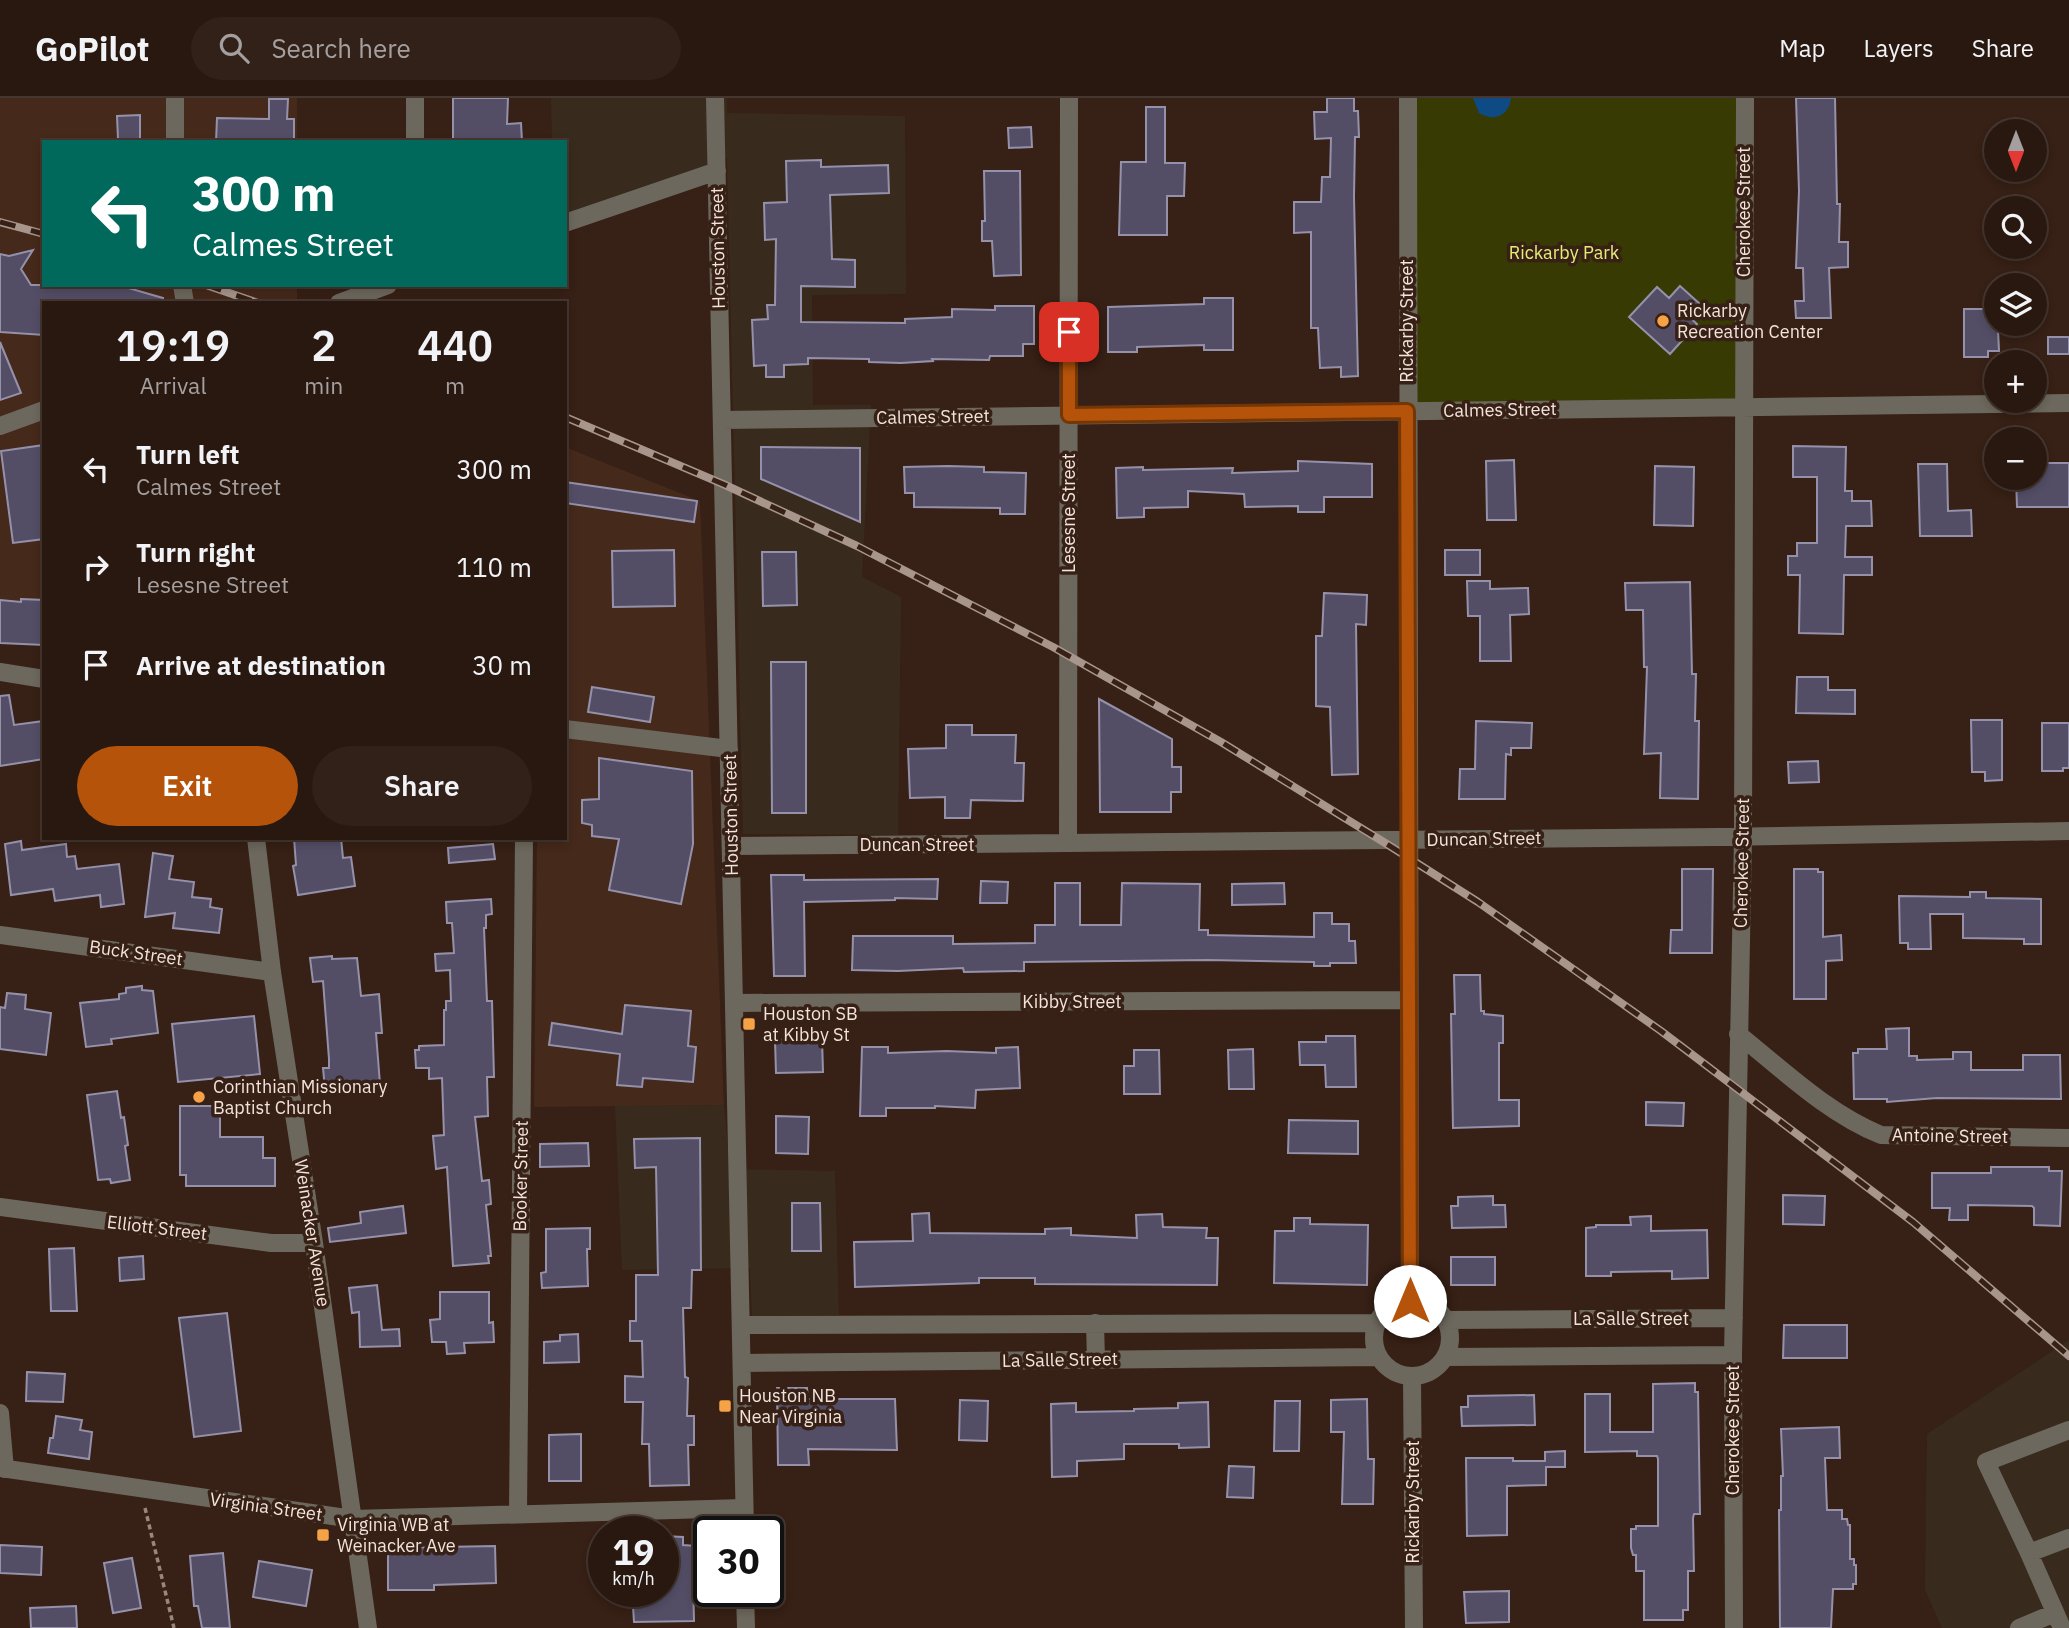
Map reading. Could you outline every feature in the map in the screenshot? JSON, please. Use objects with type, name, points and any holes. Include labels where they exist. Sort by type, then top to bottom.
[{"type":"street","points":[[175,140],[176,98]]},
{"type":"street","points":[[415,98],[415,140]]},
{"type":"street","name":"Houston Street","points":[[715,98],[736,1003],[744,1516]]},
{"type":"street","name":"Lesesne Street","points":[[1068,843],[1069,98]]},
{"type":"street","name":"Rickarby Street","points":[[1408,98],[1410,1301]]},
{"type":"street","name":"Cherokee Street","points":[[1734,1628],[1733,1355],[1743,837],[1745,98]]},
{"type":"street","points":[[567,222],[717,171]]},
{"type":"street","points":[[345,301],[383,287]]},
{"type":"street","name":"Calmes Street","points":[[722,420],[2069,402]]},
{"type":"street","points":[[0,426],[42,411]]},
{"type":"street","points":[[0,672],[42,679]]},
{"type":"street","points":[[567,729],[729,749]]},
{"type":"street","name":"Duncan Street","points":[[732,846],[1743,837],[2069,831]]},
{"type":"street","name":"Weinacker Avenue","points":[[256,840],[272,972],[314,1243],[368,1628]]},
{"type":"street","name":"Booker Street","points":[[517,1514],[524,840]]},
{"type":"street","name":"Buck Street","points":[[0,935],[272,972]]},
{"type":"street","name":"Kibby Street","points":[[736,1003],[1408,1000]]},
{"type":"street","name":"Antoine Street","points":[[1738,1034],[1834,1110],[1859,1126],[1881,1135],[2069,1138]]},
{"type":"street","name":"Elliott Street","points":[[0,1208],[271,1243],[314,1243]]},
{"type":"street","points":[[1410,1301],[1430,1305],[1445,1320],[1450,1338],[1445,1357],[1431,1371],[1412,1376],[1393,1371],[1379,1357],[1374,1340],[1377,1323],[1390,1307],[1410,1301]]},
{"type":"street","name":"La Salle Street","points":[[1445,1320],[1734,1318]]},
{"type":"street","points":[[1095,1323],[1096,1360]]},
{"type":"street","name":"La Salle Street","points":[[741,1325],[1377,1323]]},
{"type":"street","name":"La Salle Street","points":[[1445,1357],[1733,1355]]},
{"type":"street","name":"La Salle Street","points":[[741,1363],[1379,1357]]},
{"type":"street","name":"Rickarby Street","points":[[1412,1376],[1414,1628]]},
{"type":"street","points":[[0,1413],[3,1469]]},
{"type":"street","points":[[2018,1628],[2059,1621],[1986,1462],[2069,1430]]},
{"type":"street","name":"Virginia Street","points":[[3,1469],[353,1519],[744,1508]]},
{"type":"street","points":[[2029,1553],[2069,1538]]},
{"type":"street","points":[[745,1607],[746,1628]]},
{"type":"path","points":[[145,1489],[145,1513],[174,1628]]},
{"type":"shaded area","points":[[0,98],[297,98],[297,140],[42,140],[42,287],[297,287],[297,301],[42,301],[42,604],[0,605]]},
{"type":"shaded area","points":[[551,98],[727,98],[727,113],[905,116],[906,294],[812,295],[813,405],[871,405],[862,577],[901,597],[898,835],[743,834],[727,158],[567,213],[567,140],[552,140]]},
{"type":"shaded area","points":[[567,448],[700,501],[724,1105],[534,1107],[537,840],[567,840]]},
{"type":"shaded area","points":[[724,1105],[730,1169],[835,1171],[839,1315],[752,1316],[750,1268],[622,1270],[615,1106]]},
{"type":"shaded area","points":[[2069,1340],[2069,1628],[1942,1628],[1925,1590],[1927,1434]]},
{"type":"green space","name":"Rickarby Park","points":[[1408,98],[1745,98],[1743,406],[1407,411]]},
{"type":"water","points":[[1473,98],[1511,98],[1504,113],[1490,117],[1479,113]]},
{"type":"building","points":[[453,98],[508,98],[507,124],[521,123],[522,140],[453,140]]},
{"type":"building","points":[[1327,98],[1354,98],[1354,111],[1358,111],[1359,137],[1355,137],[1354,197],[1358,376],[1341,377],[1341,367],[1320,368],[1318,328],[1311,328],[1311,232],[1294,233],[1294,202],[1321,202],[1322,177],[1330,177],[1331,138],[1315,139],[1314,112],[1327,112]]},
{"type":"building","points":[[1796,98],[1835,98],[1839,242],[1848,242],[1848,267],[1829,268],[1831,318],[1796,318],[1795,301],[1804,301],[1803,268],[1796,268],[1799,191]]},
{"type":"building","points":[[269,99],[288,99],[287,119],[294,119],[294,140],[216,140],[217,118],[269,119]]},
{"type":"building","points":[[1146,107],[1165,107],[1165,163],[1185,163],[1184,196],[1167,196],[1167,235],[1119,235],[1121,162],[1146,162]]},
{"type":"building","points":[[140,115],[140,139],[118,139],[117,116]]},
{"type":"building","points":[[1031,127],[1032,147],[1009,148],[1008,128]]},
{"type":"building","points":[[821,160],[821,167],[888,165],[889,193],[830,195],[832,259],[855,260],[855,287],[801,286],[801,322],[905,323],[905,319],[952,317],[952,309],[995,310],[995,306],[1034,306],[1034,344],[1023,344],[1023,356],[990,356],[989,360],[932,359],[933,361],[901,363],[869,362],[869,359],[808,358],[808,364],[784,365],[784,377],[766,377],[766,365],[754,366],[752,320],[768,319],[767,305],[775,305],[776,239],[765,240],[764,203],[787,202],[786,161]]},
{"type":"building","points":[[984,171],[1020,171],[1021,275],[994,276],[992,241],[982,241],[982,221],[985,221]]},
{"type":"building","points":[[33,250],[21,269],[31,285],[125,287],[163,298],[162,301],[42,301],[42,335],[0,332],[0,254],[9,256]]},
{"type":"building","name":"Rickarby Recreation Center","points":[[1680,286],[1700,304],[1689,317],[1697,324],[1670,354],[1629,317],[1657,287],[1669,298]]},
{"type":"building","points":[[1204,298],[1233,298],[1233,350],[1204,350],[1204,345],[1137,347],[1137,352],[1108,352],[1108,307],[1204,304]]},
{"type":"building","points":[[1964,309],[1984,309],[1984,336],[1998,336],[1999,350],[1984,350],[1984,357],[1964,357]]},
{"type":"building","points":[[2048,337],[2069,337],[2069,354],[2048,354]]},
{"type":"building","points":[[0,342],[21,393],[0,400]]},
{"type":"building","points":[[42,445],[42,539],[13,543],[1,451]]},
{"type":"building","points":[[1793,446],[1846,447],[1845,491],[1852,491],[1852,501],[1871,501],[1872,526],[1846,526],[1845,557],[1872,557],[1872,575],[1844,575],[1843,634],[1799,633],[1800,575],[1788,575],[1788,556],[1797,556],[1797,543],[1817,543],[1817,477],[1793,477]]},
{"type":"building","points":[[761,447],[860,448],[860,522],[761,479]]},
{"type":"building","points":[[1514,460],[1516,520],[1487,520],[1486,461]]},
{"type":"building","points":[[1298,461],[1372,464],[1372,497],[1324,497],[1324,512],[1298,512],[1298,506],[1245,507],[1244,494],[1188,491],[1188,507],[1144,508],[1144,517],[1117,518],[1116,468],[1233,468],[1232,473],[1298,471]]},
{"type":"building","points":[[2047,463],[2069,463],[2069,507],[2017,507],[2016,490],[2047,490]]},
{"type":"building","points":[[1918,464],[1947,464],[1948,511],[1971,510],[1972,536],[1920,536]]},
{"type":"building","points":[[1655,466],[1694,467],[1693,526],[1654,525]]},
{"type":"building","points":[[904,467],[984,467],[984,472],[1026,473],[1025,514],[1000,514],[1000,508],[914,507],[914,493],[905,493]]},
{"type":"building","points":[[567,482],[697,501],[694,522],[567,503]]},
{"type":"building","points":[[674,550],[675,606],[613,607],[612,551]]},
{"type":"building","points":[[1445,550],[1480,550],[1480,575],[1445,575]]},
{"type":"building","points":[[762,552],[796,552],[797,605],[763,606]]},
{"type":"building","points":[[1467,581],[1490,581],[1490,589],[1528,588],[1529,614],[1510,615],[1511,661],[1480,661],[1480,616],[1468,616]]},
{"type":"building","points":[[1690,582],[1692,674],[1696,674],[1695,721],[1699,721],[1698,799],[1660,798],[1661,753],[1644,754],[1647,667],[1644,667],[1643,610],[1626,610],[1625,583]]},
{"type":"building","points":[[1324,593],[1367,595],[1366,625],[1356,624],[1358,774],[1332,775],[1330,707],[1316,706],[1316,636],[1322,636]]},
{"type":"building","points":[[21,599],[42,600],[42,645],[0,643],[0,600],[21,602]]},
{"type":"building","points":[[771,662],[806,662],[806,813],[772,813]]},
{"type":"building","points":[[1797,677],[1828,677],[1828,690],[1855,690],[1855,714],[1796,713]]},
{"type":"building","points":[[592,687],[654,697],[650,722],[588,712]]},
{"type":"building","points":[[9,695],[14,725],[42,721],[42,759],[0,766],[0,696]]},
{"type":"building","points":[[1099,699],[1172,739],[1172,767],[1181,767],[1181,792],[1171,792],[1171,812],[1100,812]]},
{"type":"building","points":[[1971,720],[2002,720],[2002,780],[1985,781],[1985,772],[1972,772]]},
{"type":"building","points":[[1476,721],[1532,723],[1531,748],[1511,748],[1511,755],[1506,754],[1505,799],[1459,799],[1460,769],[1475,769]]},
{"type":"building","points":[[2042,723],[2069,723],[2069,768],[2063,768],[2063,771],[2042,771]]},
{"type":"building","points":[[946,725],[972,725],[972,735],[1016,735],[1015,763],[1024,763],[1023,801],[971,800],[970,818],[945,818],[945,797],[910,798],[908,749],[946,748]]},
{"type":"building","points":[[599,758],[692,771],[693,844],[681,904],[609,890],[619,839],[592,836],[592,825],[582,823],[582,800],[599,799]]},
{"type":"building","points":[[1818,761],[1819,782],[1789,783],[1788,762]]},
{"type":"building","points":[[294,840],[341,840],[343,858],[351,857],[355,886],[298,895],[293,866],[296,865]]},
{"type":"building","points":[[21,841],[22,850],[66,844],[67,857],[75,856],[77,869],[119,864],[124,904],[101,907],[100,895],[55,901],[53,889],[11,895],[5,844]]},
{"type":"building","points":[[493,844],[495,859],[449,863],[448,848]]},
{"type":"building","points":[[153,853],[173,856],[169,879],[194,882],[192,897],[211,899],[210,907],[222,909],[219,933],[173,928],[175,913],[145,917]]},
{"type":"building","points":[[1682,869],[1713,869],[1712,953],[1670,953],[1671,930],[1682,930]]},
{"type":"building","points":[[1794,869],[1818,869],[1818,872],[1823,872],[1823,937],[1841,935],[1842,960],[1826,961],[1826,999],[1794,999]]},
{"type":"building","points":[[771,875],[804,875],[804,880],[938,879],[937,899],[804,902],[805,976],[774,976]]},
{"type":"building","points":[[981,881],[1008,882],[1007,903],[980,903]]},
{"type":"building","points":[[1055,883],[1080,883],[1080,925],[1121,925],[1122,883],[1200,884],[1199,930],[1208,930],[1208,935],[1314,937],[1314,913],[1332,913],[1332,924],[1349,924],[1349,941],[1355,941],[1356,963],[1314,966],[1314,962],[1208,960],[1024,962],[1024,971],[964,972],[963,968],[852,970],[853,936],[953,936],[953,944],[1035,943],[1035,925],[1055,925]]},
{"type":"building","points":[[1284,883],[1285,904],[1232,905],[1232,884]]},
{"type":"building","points":[[1970,892],[1986,892],[1986,898],[2041,899],[2041,944],[2024,944],[2024,939],[1963,938],[1963,914],[1930,914],[1931,949],[1908,949],[1908,943],[1900,943],[1899,896],[1970,897]]},
{"type":"building","points":[[491,899],[492,914],[486,915],[484,928],[487,1001],[492,1001],[494,1077],[487,1077],[488,1116],[475,1117],[482,1181],[489,1180],[491,1204],[486,1205],[491,1256],[488,1256],[489,1263],[453,1266],[447,1167],[436,1169],[433,1136],[444,1135],[442,1078],[429,1079],[429,1068],[416,1068],[415,1050],[419,1050],[419,1046],[444,1045],[444,1010],[446,1001],[451,1001],[450,970],[436,971],[435,954],[454,953],[452,923],[447,923],[446,902]]},
{"type":"building","points":[[332,956],[332,959],[357,958],[361,996],[379,994],[382,1033],[376,1033],[380,1084],[325,1089],[323,1068],[329,1068],[329,1059],[323,981],[313,982],[310,958]]},
{"type":"building","points":[[1454,975],[1480,975],[1481,1011],[1484,1011],[1484,1014],[1503,1016],[1503,1043],[1499,1043],[1499,1100],[1519,1100],[1519,1126],[1453,1128],[1451,1014],[1455,1014]]},
{"type":"building","points":[[142,986],[142,990],[153,991],[158,1033],[111,1039],[112,1044],[86,1047],[80,1003],[119,999],[119,994],[126,993],[126,988]]},
{"type":"building","points":[[7,993],[26,995],[25,1009],[51,1013],[46,1055],[0,1049],[0,1007],[5,1008]]},
{"type":"building","points":[[625,1005],[691,1011],[688,1046],[696,1047],[693,1082],[643,1078],[642,1087],[617,1085],[620,1054],[549,1045],[552,1023],[622,1034]]},
{"type":"building","points":[[254,1016],[260,1074],[178,1082],[172,1024]]},
{"type":"building","points":[[1909,1028],[1909,1056],[1917,1056],[1917,1060],[1953,1059],[1953,1052],[1971,1052],[1971,1070],[2023,1070],[2023,1055],[2060,1055],[2061,1099],[1937,1098],[1887,1102],[1887,1099],[1854,1099],[1853,1053],[1858,1053],[1858,1049],[1887,1049],[1886,1029]]},
{"type":"building","points":[[1326,1036],[1355,1036],[1356,1087],[1326,1087],[1325,1065],[1300,1065],[1299,1042],[1326,1042]]},
{"type":"building","points":[[822,1038],[823,1072],[776,1073],[775,1040]]},
{"type":"building","points":[[862,1047],[888,1047],[888,1053],[996,1053],[996,1048],[1018,1047],[1020,1088],[976,1090],[975,1108],[886,1108],[886,1116],[860,1116]]},
{"type":"building","points":[[1253,1049],[1254,1089],[1229,1089],[1228,1050]]},
{"type":"building","points":[[1134,1050],[1159,1050],[1160,1094],[1124,1094],[1124,1066],[1134,1066]]},
{"type":"building","points":[[117,1091],[121,1118],[124,1117],[130,1180],[111,1183],[110,1179],[98,1180],[87,1095]]},
{"type":"building","points":[[1646,1102],[1684,1103],[1683,1126],[1646,1125]]},
{"type":"building","points":[[180,1106],[220,1106],[220,1137],[263,1137],[263,1158],[275,1158],[275,1186],[186,1186],[186,1175],[180,1175]]},
{"type":"building","points":[[776,1116],[809,1117],[808,1154],[776,1153]]},
{"type":"building","points":[[1289,1120],[1358,1121],[1358,1154],[1288,1153]]},
{"type":"building","points":[[700,1138],[701,1270],[692,1270],[691,1308],[683,1308],[685,1377],[688,1378],[687,1416],[694,1416],[694,1445],[688,1445],[689,1485],[650,1486],[649,1444],[642,1444],[643,1402],[625,1402],[625,1376],[643,1377],[642,1341],[630,1341],[630,1321],[636,1321],[636,1275],[658,1275],[656,1167],[635,1168],[634,1139]]},
{"type":"building","points":[[588,1143],[589,1166],[540,1167],[540,1144]]},
{"type":"building","points":[[1991,1167],[2049,1167],[2049,1171],[2062,1171],[2060,1226],[2034,1225],[2032,1206],[1968,1205],[1968,1220],[1949,1220],[1950,1208],[1932,1208],[1932,1173],[1991,1173]]},
{"type":"building","points":[[1783,1195],[1825,1196],[1824,1225],[1783,1224]]},
{"type":"building","points":[[1493,1196],[1493,1205],[1505,1205],[1506,1227],[1452,1228],[1451,1206],[1458,1206],[1458,1197]]},
{"type":"building","points":[[792,1203],[820,1203],[821,1251],[792,1251]]},
{"type":"building","points":[[403,1206],[406,1233],[330,1242],[328,1228],[361,1223],[360,1212]]},
{"type":"building","points":[[929,1213],[930,1233],[1045,1234],[1045,1229],[1071,1228],[1071,1235],[1137,1238],[1136,1215],[1162,1214],[1163,1227],[1207,1228],[1206,1238],[1218,1238],[1217,1285],[1035,1284],[1035,1278],[979,1278],[979,1283],[855,1287],[854,1242],[913,1241],[912,1214]]},
{"type":"building","points":[[1651,1216],[1651,1231],[1707,1230],[1708,1278],[1672,1279],[1672,1271],[1611,1272],[1611,1276],[1586,1276],[1586,1228],[1596,1225],[1631,1225],[1630,1217]]},
{"type":"building","points":[[1294,1218],[1310,1218],[1310,1224],[1368,1225],[1367,1285],[1274,1283],[1275,1231],[1294,1231]]},
{"type":"building","points":[[590,1228],[590,1249],[587,1249],[588,1286],[542,1288],[541,1273],[546,1272],[546,1229]]},
{"type":"building","points":[[74,1248],[77,1311],[51,1311],[49,1249]]},
{"type":"building","points":[[143,1256],[144,1279],[120,1281],[119,1258]]},
{"type":"building","points":[[1451,1257],[1495,1257],[1495,1285],[1451,1285]]},
{"type":"building","points":[[377,1285],[382,1330],[399,1329],[400,1346],[360,1347],[359,1312],[352,1313],[349,1288]]},
{"type":"building","points":[[440,1292],[489,1292],[489,1323],[493,1322],[494,1342],[464,1343],[465,1353],[447,1354],[446,1342],[432,1342],[430,1320],[440,1319]]},
{"type":"building","points":[[227,1313],[241,1431],[194,1437],[179,1318]]},
{"type":"building","points":[[1784,1325],[1847,1325],[1847,1358],[1783,1358]]},
{"type":"building","points":[[578,1334],[579,1362],[544,1363],[544,1342],[560,1341],[560,1335]]},
{"type":"building","points":[[27,1372],[65,1374],[63,1402],[26,1401]]},
{"type":"building","points":[[1695,1383],[1695,1392],[1698,1392],[1700,1514],[1694,1514],[1693,1518],[1694,1571],[1688,1571],[1688,1610],[1683,1610],[1683,1620],[1644,1620],[1644,1571],[1636,1571],[1636,1555],[1633,1555],[1631,1548],[1631,1529],[1636,1529],[1636,1526],[1658,1526],[1658,1459],[1657,1456],[1637,1456],[1637,1451],[1585,1452],[1585,1394],[1610,1394],[1610,1432],[1653,1432],[1653,1384]]},
{"type":"building","points":[[777,1388],[807,1388],[808,1399],[895,1399],[897,1450],[808,1449],[809,1465],[778,1465]]},
{"type":"building","points":[[1534,1395],[1535,1425],[1462,1426],[1461,1407],[1468,1407],[1468,1396]]},
{"type":"building","points":[[1367,1399],[1368,1459],[1374,1459],[1373,1504],[1342,1504],[1344,1432],[1331,1432],[1331,1400]]},
{"type":"building","points":[[960,1400],[988,1401],[987,1441],[959,1440]]},
{"type":"building","points":[[1275,1401],[1300,1401],[1299,1451],[1274,1451]]},
{"type":"building","points":[[1208,1402],[1209,1447],[1124,1444],[1124,1459],[1077,1461],[1077,1476],[1052,1477],[1051,1404],[1076,1403],[1076,1412],[1178,1408],[1178,1403]]},
{"type":"building","points":[[56,1416],[82,1420],[80,1430],[92,1432],[89,1459],[48,1453]]},
{"type":"building","points":[[1839,1427],[1840,1458],[1825,1458],[1827,1510],[1842,1510],[1842,1519],[1847,1519],[1850,1525],[1850,1559],[1854,1559],[1856,1565],[1856,1584],[1853,1584],[1853,1589],[1833,1589],[1831,1628],[1780,1628],[1779,1510],[1783,1476],[1781,1429]]},
{"type":"building","points":[[581,1434],[581,1481],[549,1481],[549,1435]]},
{"type":"building","points":[[1565,1451],[1565,1467],[1546,1467],[1546,1485],[1507,1486],[1507,1535],[1467,1536],[1466,1458],[1545,1461],[1545,1452]]},
{"type":"building","points":[[1229,1466],[1254,1467],[1253,1498],[1227,1497]]},
{"type":"building","points":[[679,1537],[683,1537],[683,1545],[693,1546],[694,1621],[634,1622],[633,1607],[679,1607]]},
{"type":"building","points":[[0,1545],[42,1547],[41,1575],[0,1573]]},
{"type":"building","points":[[495,1546],[496,1583],[434,1585],[434,1590],[388,1590],[388,1548]]},
{"type":"building","points":[[223,1553],[230,1628],[202,1628],[198,1606],[194,1606],[190,1556]]},
{"type":"building","points":[[132,1558],[141,1608],[113,1613],[104,1563]]},
{"type":"building","points":[[259,1561],[312,1570],[306,1606],[253,1597]]},
{"type":"building","points":[[1509,1591],[1509,1622],[1466,1623],[1464,1592]]},
{"type":"building","points":[[76,1606],[77,1628],[31,1628],[30,1608]]},
{"type":"railway","points":[[0,222],[42,233]]},
{"type":"railway","points":[[212,287],[252,301]]},
{"type":"railway","points":[[567,418],[723,484],[857,546],[1053,647],[1221,742],[1382,841],[1478,902],[1661,1031],[1913,1222],[2069,1356]]},
{"type":"place","name":"Rickarby Recreation Center","points":[[1663,321]]},
{"type":"place","name":"Houston SB at Kibby St","points":[[749,1024]]},
{"type":"place","name":"Corinthian Missionary Baptist Church","points":[[199,1097]]},
{"type":"place","name":"Houston NB Near Virginia","points":[[725,1406]]},
{"type":"place","name":"Virginia WB at Weinacker Ave","points":[[323,1535]]},
{"type":"route","points":[[1069,332],[1069,415],[1407,411],[1410,1301]]}]
